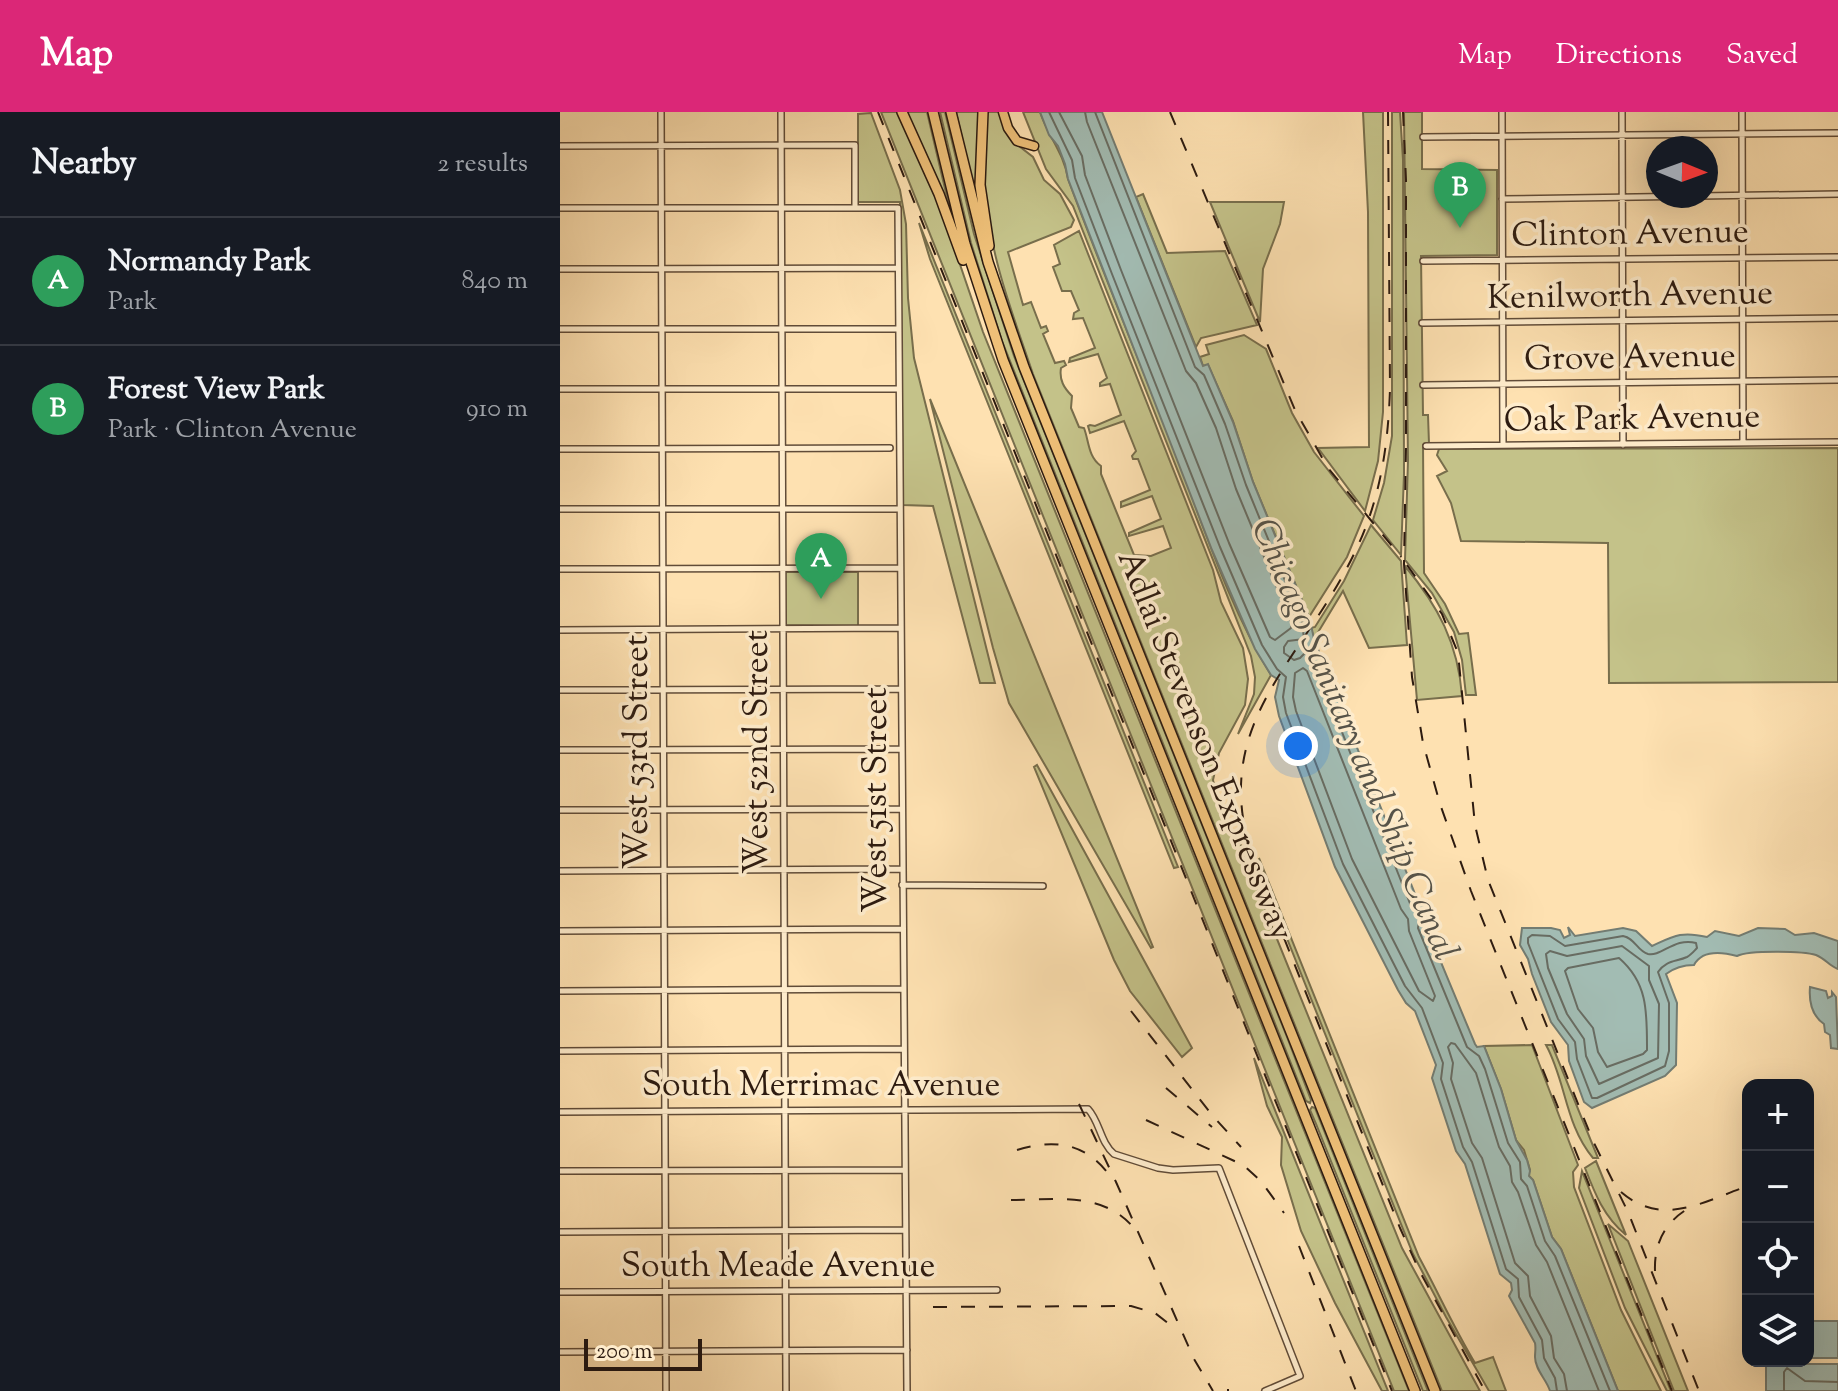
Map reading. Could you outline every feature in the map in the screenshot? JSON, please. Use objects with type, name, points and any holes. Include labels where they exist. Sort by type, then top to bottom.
[{"type":"highway","points":[[902,112],[945,209],[983,320],[1003,360]]},
{"type":"highway","name":"Adlai Stevenson Expressway","points":[[933,112],[965,244],[1003,360],[1415,1391]]},
{"type":"highway","name":"Adlai Stevenson Expressway","points":[[951,112],[977,224],[1009,327],[1435,1391]]},
{"type":"highway","points":[[983,112],[982,203],[1009,327]]},
{"type":"main road","points":[[1003,112],[1008,128],[1017,141],[1034,146]]},
{"type":"street","name":"West 53rd Street","points":[[661,112],[666,1391]]},
{"type":"street","name":"West 52nd Street","points":[[781,112],[786,1391]]},
{"type":"street","points":[[1502,112],[1503,445]]},
{"type":"street","points":[[1622,112],[1623,445]]},
{"type":"street","points":[[1742,112],[1743,443]]},
{"type":"street","points":[[1423,137],[1838,133]]},
{"type":"street","points":[[560,146],[855,145],[855,208],[560,208]]},
{"type":"street","points":[[1502,199],[1838,194]]},
{"type":"street","name":"West 51st Street","points":[[855,208],[898,208],[907,1391]]},
{"type":"street","name":"Clinton Avenue","points":[[1423,261],[1838,257]]},
{"type":"street","points":[[560,269],[898,268]]},
{"type":"street","name":"Kenilworth Avenue","points":[[1422,323],[1838,318]]},
{"type":"street","points":[[560,329],[898,329]]},
{"type":"street","name":"Grove Avenue","points":[[1423,385],[1838,380]]},
{"type":"street","points":[[560,389],[899,389]]},
{"type":"street","name":"Oak Park Avenue","points":[[1426,446],[1838,442]]},
{"type":"street","points":[[560,449],[890,448]]},
{"type":"street","points":[[560,509],[900,509]]},
{"type":"street","points":[[560,569],[900,568]]},
{"type":"street","points":[[560,630],[900,628]]},
{"type":"street","points":[[560,690],[901,689]]},
{"type":"street","points":[[560,750],[901,749]]},
{"type":"street","points":[[560,810],[902,809]]},
{"type":"street","points":[[560,871],[902,869]]},
{"type":"street","points":[[902,885],[1043,886]]},
{"type":"street","points":[[560,931],[902,929]]},
{"type":"street","points":[[560,991],[902,989]]},
{"type":"street","points":[[560,1051],[903,1049]]},
{"type":"street","name":"South Merrimac Avenue","points":[[560,1112],[1082,1109],[1092,1113],[1108,1149],[1114,1154],[1173,1170],[1219,1168],[1300,1376],[1265,1391]]},
{"type":"street","points":[[560,1171],[905,1170]]},
{"type":"street","points":[[560,1232],[905,1230]]},
{"type":"street","name":"South Meade Avenue","points":[[560,1292],[997,1290]]},
{"type":"street","points":[[560,1352],[907,1350]]},
{"type":"shaded area","points":[[881,112],[897,112],[937,197],[983,332],[1409,1391],[1394,1391]]},
{"type":"shaded area","points":[[906,112],[927,112],[949,211]]},
{"type":"shaded area","points":[[940,112],[945,112],[974,234],[1014,356],[1287,1037],[1310,1103],[1306,1101],[1002,341],[971,243]]},
{"type":"shaded area","points":[[956,112],[981,112],[978,207]]},
{"type":"shaded area","points":[[987,112],[1001,112],[1015,143],[1033,157],[1044,180],[1060,194],[1074,220],[1071,227],[1008,252],[1023,305],[1031,302],[1041,328],[1046,326],[1048,331],[1043,334],[1055,363],[1064,361],[1066,365],[1061,368],[1061,376],[1064,387],[1072,396],[1071,408],[1079,427],[1084,428],[1094,458],[1101,466],[1101,474],[1134,555],[1151,556],[1171,548],[1163,526],[1129,536],[1129,533],[1161,519],[1152,496],[1121,507],[1121,502],[1150,490],[1138,459],[1133,459],[1136,451],[1124,421],[1090,433],[1088,426],[1121,415],[1110,384],[1100,386],[1107,378],[1098,354],[1069,362],[1070,358],[1095,348],[1083,318],[1073,319],[1074,313],[1079,310],[1071,291],[1062,291],[1053,267],[1060,264],[1054,245],[1079,231],[1213,570],[1221,602],[1243,648],[1248,679],[1245,705],[1219,753],[1213,780],[1217,798],[1232,835],[1240,841],[1402,1248],[1480,1391],[1442,1391],[1033,374],[1003,285],[992,240],[984,173]]},
{"type":"shaded area","points":[[1023,112],[1040,112],[1059,153],[1219,569],[1256,650],[1271,675],[1238,734],[1254,694],[1251,656],[1073,206],[1046,169]]},
{"type":"shaded area","points":[[1363,112],[1383,112],[1383,412],[1378,461],[1365,511],[1318,448],[1369,447],[1368,212]]},
{"type":"shaded area","points":[[1392,112],[1400,112],[1403,160],[1404,474],[1401,555],[1373,520],[1384,483],[1392,436]]},
{"type":"shaded area","points":[[1404,112],[1422,112],[1422,169],[1497,170],[1497,255],[1421,256],[1423,415],[1428,415],[1429,444],[1423,445],[1424,573],[1445,604],[1459,634],[1468,633],[1476,695],[1466,695],[1462,660],[1454,632],[1432,593],[1405,560],[1408,460]]},
{"type":"shaded area","points":[[871,113],[900,190],[906,224],[908,298],[914,358],[995,683],[980,683],[933,506],[903,505],[900,202],[858,202],[858,114]]},
{"type":"shaded area","points":[[1143,194],[1167,253],[1225,251],[1257,325],[1201,338],[1196,347],[1136,197]]},
{"type":"shaded area","points":[[1210,202],[1284,202],[1280,224],[1263,269],[1260,322]]},
{"type":"shaded area","points":[[919,223],[1178,867],[1174,868],[930,259]]},
{"type":"shaded area","points":[[1244,335],[1266,349],[1292,413],[1314,452],[1364,516],[1347,557],[1309,617],[1253,482],[1233,421],[1208,365],[1203,366],[1200,357],[1209,354],[1206,345]]},
{"type":"shaded area","points":[[930,399],[1153,947],[1151,948],[1009,703]]},
{"type":"shaded area","points":[[1838,448],[1838,682],[1609,683],[1608,543],[1461,541],[1451,503],[1437,476],[1447,471],[1437,455],[1439,449]]},
{"type":"shaded area","points":[[1371,525],[1401,561],[1407,645],[1369,648],[1343,591],[1314,639],[1311,628],[1315,627],[1344,581]]},
{"type":"shaded area","points":[[1405,566],[1444,626],[1456,659],[1462,696],[1417,700]]},
{"type":"shaded area","points":[[858,572],[858,626],[785,625],[784,573]]},
{"type":"shaded area","points":[[1037,765],[1192,1048],[1182,1057],[1130,991],[1114,960],[1034,767]]},
{"type":"shaded area","points":[[1259,858],[1419,1257],[1475,1363],[1493,1357],[1506,1391],[1489,1391],[1413,1254],[1272,901]]},
{"type":"shaded area","points":[[1532,1045],[1578,1165],[1573,1172],[1574,1187],[1621,1310],[1661,1391],[1618,1391],[1561,1249],[1552,1237],[1533,1180],[1528,1175],[1530,1170],[1524,1150],[1516,1140],[1484,1046]]},
{"type":"shaded area","points":[[1546,1045],[1552,1045],[1598,1158],[1593,1158],[1577,1131]]},
{"type":"shaded area","points":[[1254,1058],[1388,1391],[1382,1391],[1301,1231],[1281,1165],[1282,1137],[1267,1106]]},
{"type":"shaded area","points":[[1312,1107],[1428,1391],[1423,1391],[1310,1110]]},
{"type":"shaded area","points":[[1596,1161],[1626,1235],[1606,1213],[1589,1178],[1585,1168]]},
{"type":"shaded area","points":[[1582,1171],[1671,1391],[1667,1391],[1625,1308],[1579,1188]]},
{"type":"shaded area","points":[[1608,1224],[1628,1241],[1688,1391],[1674,1391]]},
{"type":"water","name":"Chicago Sanitary and Ship Canal","points":[[1040,112],[1102,112],[1203,366],[1208,364],[1233,422],[1253,482],[1310,620],[1314,639],[1419,904],[1428,901],[1435,918],[1425,924],[1475,1044],[1477,1047],[1484,1046],[1552,1237],[1561,1249],[1618,1391],[1550,1391],[1537,1366],[1535,1343],[1509,1296],[1511,1283],[1500,1274],[1465,1164],[1456,1151],[1432,1078],[1436,1065],[1415,1011],[1398,990],[1335,867],[1279,716],[1275,697],[1279,680],[1271,675],[1255,649],[1212,550],[1068,179],[1058,146],[1049,135]]},
{"type":"water","points":[[1568,927],[1575,936],[1623,928],[1636,931],[1652,946],[1678,936],[1691,934],[1707,937],[1715,931],[1739,936],[1758,928],[1785,929],[1795,935],[1814,933],[1838,941],[1838,969],[1816,955],[1776,952],[1737,956],[1713,953],[1702,957],[1694,965],[1669,972],[1666,974],[1677,1003],[1676,1065],[1665,1076],[1592,1108],[1584,1102],[1569,1061],[1568,1045],[1551,1022],[1520,945],[1522,928],[1560,930],[1564,938],[1570,935]]},
{"type":"water","points":[[1810,987],[1826,991],[1828,998],[1832,992],[1836,997],[1838,1049],[1831,1048],[1830,1035],[1814,1012]]},
{"type":"water","points":[[1814,1321],[1838,1321],[1838,1358],[1814,1358]]},
{"type":"water","points":[[1838,1364],[1838,1391],[1766,1391],[1766,1367]]},
{"type":"railway","points":[[878,112],[1392,1391]]},
{"type":"railway","points":[[1170,112],[1295,410],[1328,468],[1401,557]]},
{"type":"railway","points":[[1388,112],[1390,389],[1381,474],[1354,554],[1265,700],[1250,736],[1242,775],[1243,818],[1256,868],[1400,1228],[1419,1270],[1485,1391]]},
{"type":"railway","points":[[1403,112],[1406,180],[1404,564],[1412,677],[1423,743],[1440,804],[1471,891],[1672,1391]]},
{"type":"railway","points":[[1407,565],[1442,614],[1458,653],[1475,825],[1488,880],[1593,1141],[1628,1212],[1699,1391]]},
{"type":"railway","points":[[1131,1011],[1212,1115],[1241,1147]]},
{"type":"railway","points":[[1166,1088],[1212,1127]]},
{"type":"railway","points":[[1079,1104],[1194,1359],[1213,1391]]},
{"type":"railway","points":[[1146,1120],[1243,1165],[1261,1181],[1284,1213]]},
{"type":"railway","points":[[1017,1150],[1042,1145],[1066,1146],[1088,1154],[1107,1172]]},
{"type":"railway","points":[[1621,1192],[1637,1203],[1668,1210],[1700,1204],[1742,1188]]},
{"type":"railway","points":[[1011,1200],[1060,1199],[1092,1203],[1121,1216],[1133,1227]]},
{"type":"railway","points":[[1655,1271],[1663,1234],[1673,1220],[1689,1208]]},
{"type":"railway","points":[[1299,1246],[1356,1391]]},
{"type":"railway","points":[[933,1307],[1131,1306],[1155,1313],[1177,1330]]},
{"type":"place","name":"Forest View Park","points":[[1460,228]]},
{"type":"place","name":"Normandy Park","points":[[821,599]]}]
